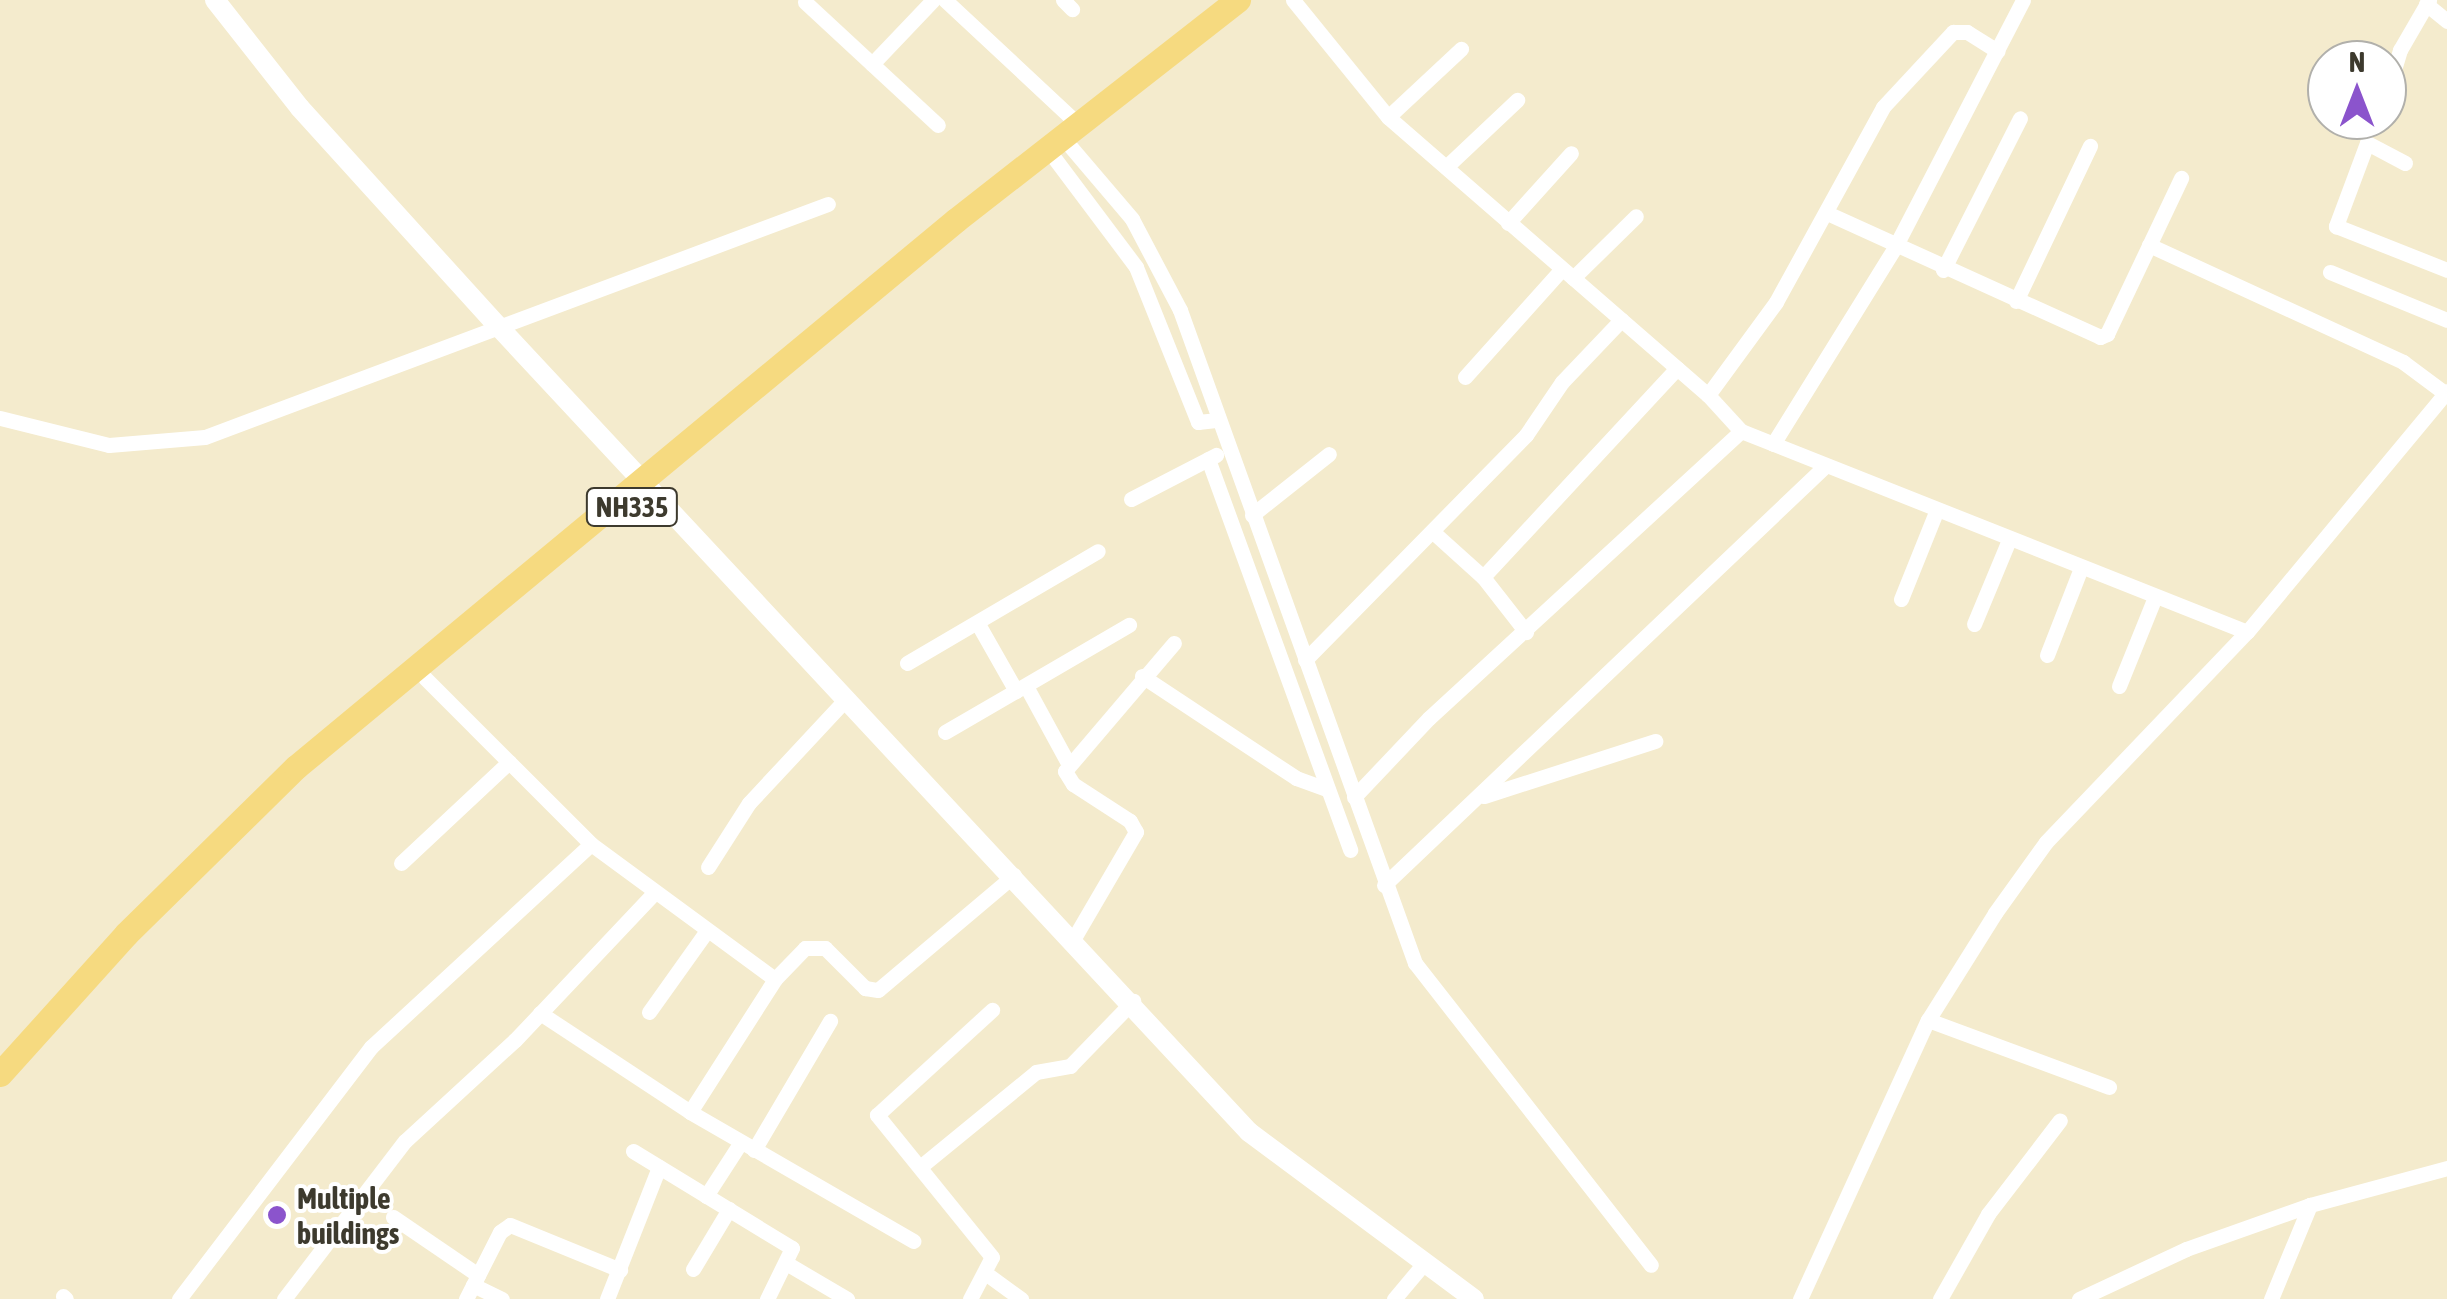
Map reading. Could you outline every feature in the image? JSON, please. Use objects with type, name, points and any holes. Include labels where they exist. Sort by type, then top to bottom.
[{"type":"highway","name":"NH335","points":[[0,1074],[126,934],[277,792],[425,678],[645,487],[976,210],[1238,0]]},
{"type":"highway","name":"NH335","points":[[277,792],[296,766],[645,487]]},
{"type":"street","points":[[214,0],[300,108],[497,326],[1133,1001],[1249,1132],[1474,1299]]},
{"type":"street","points":[[872,64],[933,0]]},
{"type":"street","points":[[945,0],[1064,138],[1160,262],[1384,885],[1434,992],[1651,1265]]},
{"type":"street","points":[[1293,0],[1388,117],[1678,368],[1741,431],[1936,512],[2246,632]]},
{"type":"street","points":[[1772,444],[1894,248],[2024,0]]},
{"type":"street","points":[[805,2],[938,125]]},
{"type":"street","points":[[2406,40],[2427,2],[2447,21]]},
{"type":"street","points":[[1708,395],[1776,302],[1883,107],[1953,32],[1967,32],[1998,51]]},
{"type":"street","points":[[1388,117],[1461,50]]},
{"type":"street","points":[[1446,167],[1516,100]]},
{"type":"street","points":[[1943,270],[2020,118]]},
{"type":"street","points":[[2406,163],[2367,142],[2336,226],[2447,270]]},
{"type":"street","points":[[2016,301],[2090,146]]},
{"type":"street","points":[[1508,222],[1571,153]]},
{"type":"street","points":[[1827,213],[1894,248],[2091,335],[2107,334],[2180,178]]},
{"type":"street","points":[[0,418],[109,445],[205,437],[828,204]]},
{"type":"street","points":[[1466,378],[1568,274],[1636,216]]},
{"type":"street","points":[[1800,1299],[1928,1020],[2046,842],[2246,632],[2446,393],[2403,362],[2149,246]]},
{"type":"street","points":[[2330,272],[2447,320]]},
{"type":"street","points":[[1304,660],[1526,436],[1562,382],[1621,320]]},
{"type":"street","points":[[1482,577],[1678,368]]},
{"type":"street","points":[[1354,797],[1428,718],[1741,431]]},
{"type":"street","points":[[1131,499],[1228,449]]},
{"type":"street","points":[[1252,514],[1328,454]]},
{"type":"street","points":[[1208,458],[1350,850]]},
{"type":"street","points":[[1384,885],[1825,466]]},
{"type":"street","points":[[1902,600],[1936,512]]},
{"type":"street","points":[[1433,532],[1482,577],[1526,632]]},
{"type":"street","points":[[1974,624],[2010,540]]},
{"type":"street","points":[[907,663],[1098,551]]},
{"type":"street","points":[[2047,656],[2081,568]]},
{"type":"street","points":[[2119,686],[2155,597]]},
{"type":"street","points":[[978,624],[1068,763],[1073,784],[1130,821],[1136,832],[1074,938]]},
{"type":"street","points":[[945,732],[1129,626]]},
{"type":"street","points":[[1068,763],[1174,643]]},
{"type":"street","points":[[1142,676],[1296,778],[1328,790]]},
{"type":"street","points":[[425,678],[591,844],[775,979]]},
{"type":"street","points":[[708,867],[748,803],[846,699]]},
{"type":"street","points":[[1480,797],[1655,740]]},
{"type":"street","points":[[401,862],[509,762]]},
{"type":"street","points":[[179,1299],[371,1047],[591,844]]},
{"type":"street","points":[[690,1112],[775,979],[806,948],[818,944],[865,988],[878,990],[1014,875]]},
{"type":"street","points":[[284,1299],[405,1141],[540,1013],[654,893]]},
{"type":"street","points":[[649,1012],[706,932]]},
{"type":"street","points":[[920,1167],[1036,1072],[1070,1066],[1133,1001]]},
{"type":"street","points":[[970,1299],[988,1275],[989,1251],[878,1110],[992,1010]]},
{"type":"street","points":[[540,1013],[690,1112],[912,1241]]},
{"type":"street","points":[[1928,1020],[2108,1087]]},
{"type":"street","points":[[706,1196],[748,1146],[830,1021]]},
{"type":"street","points":[[1940,1299],[1988,1214],[2060,1120]]},
{"type":"street","points":[[633,1151],[792,1248],[767,1299]]},
{"type":"street","points":[[607,1299],[658,1167]]},
{"type":"street","points":[[2078,1299],[2186,1249],[2310,1205],[2447,1168]]},
{"type":"street","points":[[2271,1299],[2310,1205]]},
{"type":"street","points":[[693,1269],[730,1210]]},
{"type":"street","points":[[392,1216],[472,1286],[502,1299]]},
{"type":"street","points":[[472,1286],[510,1225],[620,1270]]},
{"type":"street","points":[[1394,1299],[1425,1262]]},
{"type":"street","points":[[786,1263],[847,1299]]},
{"type":"street","points":[[988,1275],[1021,1299]]},
{"type":"place","name":"Multiple buildings","points":[[277,1215]]}]
